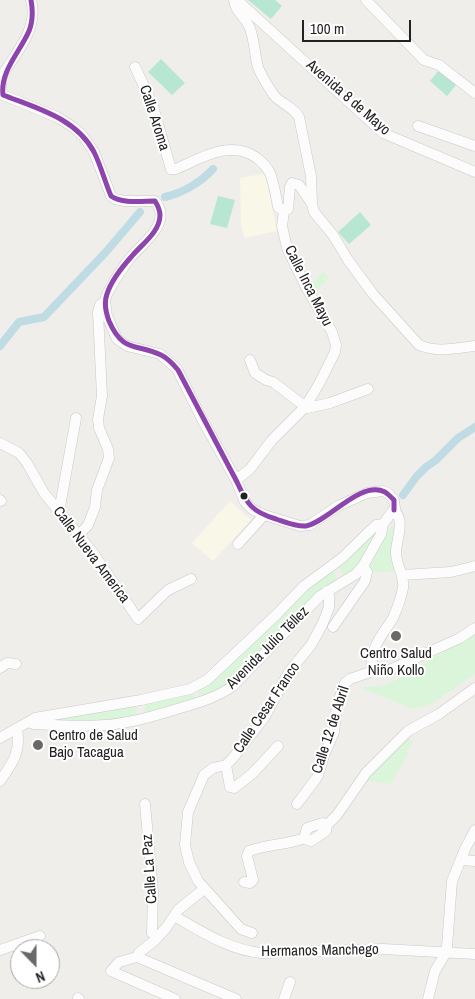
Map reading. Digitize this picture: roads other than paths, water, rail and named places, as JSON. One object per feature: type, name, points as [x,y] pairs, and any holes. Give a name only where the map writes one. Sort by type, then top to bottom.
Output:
[{"type":"street","points":[[31,0],[33,12],[25,40],[2,74],[0,86],[3,94],[57,118],[83,136],[94,152],[111,196],[115,199],[155,201],[160,211],[160,220],[154,233],[130,259],[112,284],[98,312],[102,396],[98,420],[99,428],[108,449],[109,458],[97,490],[92,516],[88,525],[78,536]]},
{"type":"street","points":[[235,0],[238,12],[248,23],[251,31],[258,68],[278,100],[294,110],[299,116],[311,176],[314,212],[333,234],[348,260],[373,294],[414,342],[428,349],[440,350],[475,346]]},
{"type":"street","name":"Avenida 8 de Mayo","points":[[235,0],[383,133],[475,172]]},
{"type":"street","points":[[366,0],[424,60],[439,65],[475,93]]},
{"type":"street","name":"Calle Aroma","points":[[135,67],[152,104],[171,169],[176,169],[216,152],[245,151],[266,167],[271,175],[278,207],[284,211]]},
{"type":"street","points":[[418,126],[475,146]]},
{"type":"street","name":"Calle Inca Mayu","points":[[305,407],[335,352],[336,340],[286,248],[282,226],[284,211],[288,209],[289,205],[290,187],[294,183],[299,186],[312,204]]},
{"type":"street","points":[[105,301],[107,316],[117,339],[127,346],[160,354],[177,369],[236,480],[245,502],[252,509],[264,515],[300,526],[310,525],[346,502],[374,491],[383,491],[392,497],[400,529],[396,554],[402,575],[403,587],[394,616],[372,655],[372,662],[376,670],[386,672],[460,638],[475,628]]},
{"type":"street","points":[[250,360],[255,373],[273,382],[305,407],[312,408],[330,403],[368,389]]},
{"type":"street","points":[[236,480],[250,469],[272,440],[305,407]]},
{"type":"street","points":[[59,512],[76,418]]},
{"type":"street","name":"Calle Nueva America","points":[[0,444],[19,453],[27,463],[44,493],[103,567],[138,619],[168,590],[192,579]]},
{"type":"street","name":"Avenida Julio Téllez","points":[[28,722],[54,725],[106,725],[142,719],[218,696],[233,686],[327,591],[356,574],[363,566],[381,534],[383,524],[394,510]]},
{"type":"street","points":[[238,544],[264,515]]},
{"type":"street","name":"Avenida Julio Téllez","points":[[0,738],[41,716],[141,700],[194,688],[208,680],[304,586],[351,550],[376,525],[383,524]]},
{"type":"street","points":[[334,564],[341,582]]},
{"type":"street","points":[[333,627],[366,581],[367,572],[363,566]]},
{"type":"street","points":[[402,575],[451,572],[475,566]]},
{"type":"street","name":"Calle Cesar Franco","points":[[252,933],[241,929],[204,890],[195,875],[185,845],[188,812],[204,775],[213,768],[226,765],[233,758],[264,718],[283,681],[311,645],[329,607],[327,591]]},
{"type":"street","points":[[0,668],[7,663],[16,664]]},
{"type":"street","name":"Calle 12 de Abril","points":[[297,804],[318,776],[324,755],[334,732],[337,705],[345,683],[350,679],[376,670]]},
{"type":"street","points":[[194,688],[199,703]]},
{"type":"street","points":[[244,882],[250,884],[253,880],[247,856],[249,851],[293,843],[305,838],[307,828],[323,823],[327,825],[337,815],[366,773],[408,731],[439,714],[475,688]]},
{"type":"street","points":[[141,700],[142,719]]},
{"type":"street","points":[[0,781],[17,754],[17,728]]},
{"type":"street","points":[[226,765],[230,787],[234,788],[252,774],[278,746]]},
{"type":"street","name":"Calle La Paz","points":[[146,804],[156,935]]},
{"type":"street","points":[[428,999],[435,971],[446,954],[452,881],[475,830]]},
{"type":"street","points":[[461,860],[475,861]]},
{"type":"street","points":[[137,957],[139,952],[178,910],[204,890]]},
{"type":"street","name":"Hermanos Manchego","points":[[174,916],[228,945],[251,952],[384,949],[446,954],[475,954]]},
{"type":"street","points":[[0,950],[40,936]]},
{"type":"street","points":[[176,999],[111,971],[119,962],[137,957],[236,999]]},
{"type":"street","points":[[284,999],[290,982]]},
{"type":"waterway","points":[[165,197],[191,186],[213,169]]},
{"type":"waterway","points":[[0,346],[19,322],[44,317],[105,253],[140,212]]},
{"type":"waterway","points":[[403,495],[426,467],[436,460],[458,438],[475,427]]},
{"type":"place","name":"Centro Salud Niño Kollo","points":[[396,636]]},
{"type":"place","name":"Centro de Salud Bajo Tacagua","points":[[38,745]]}]
